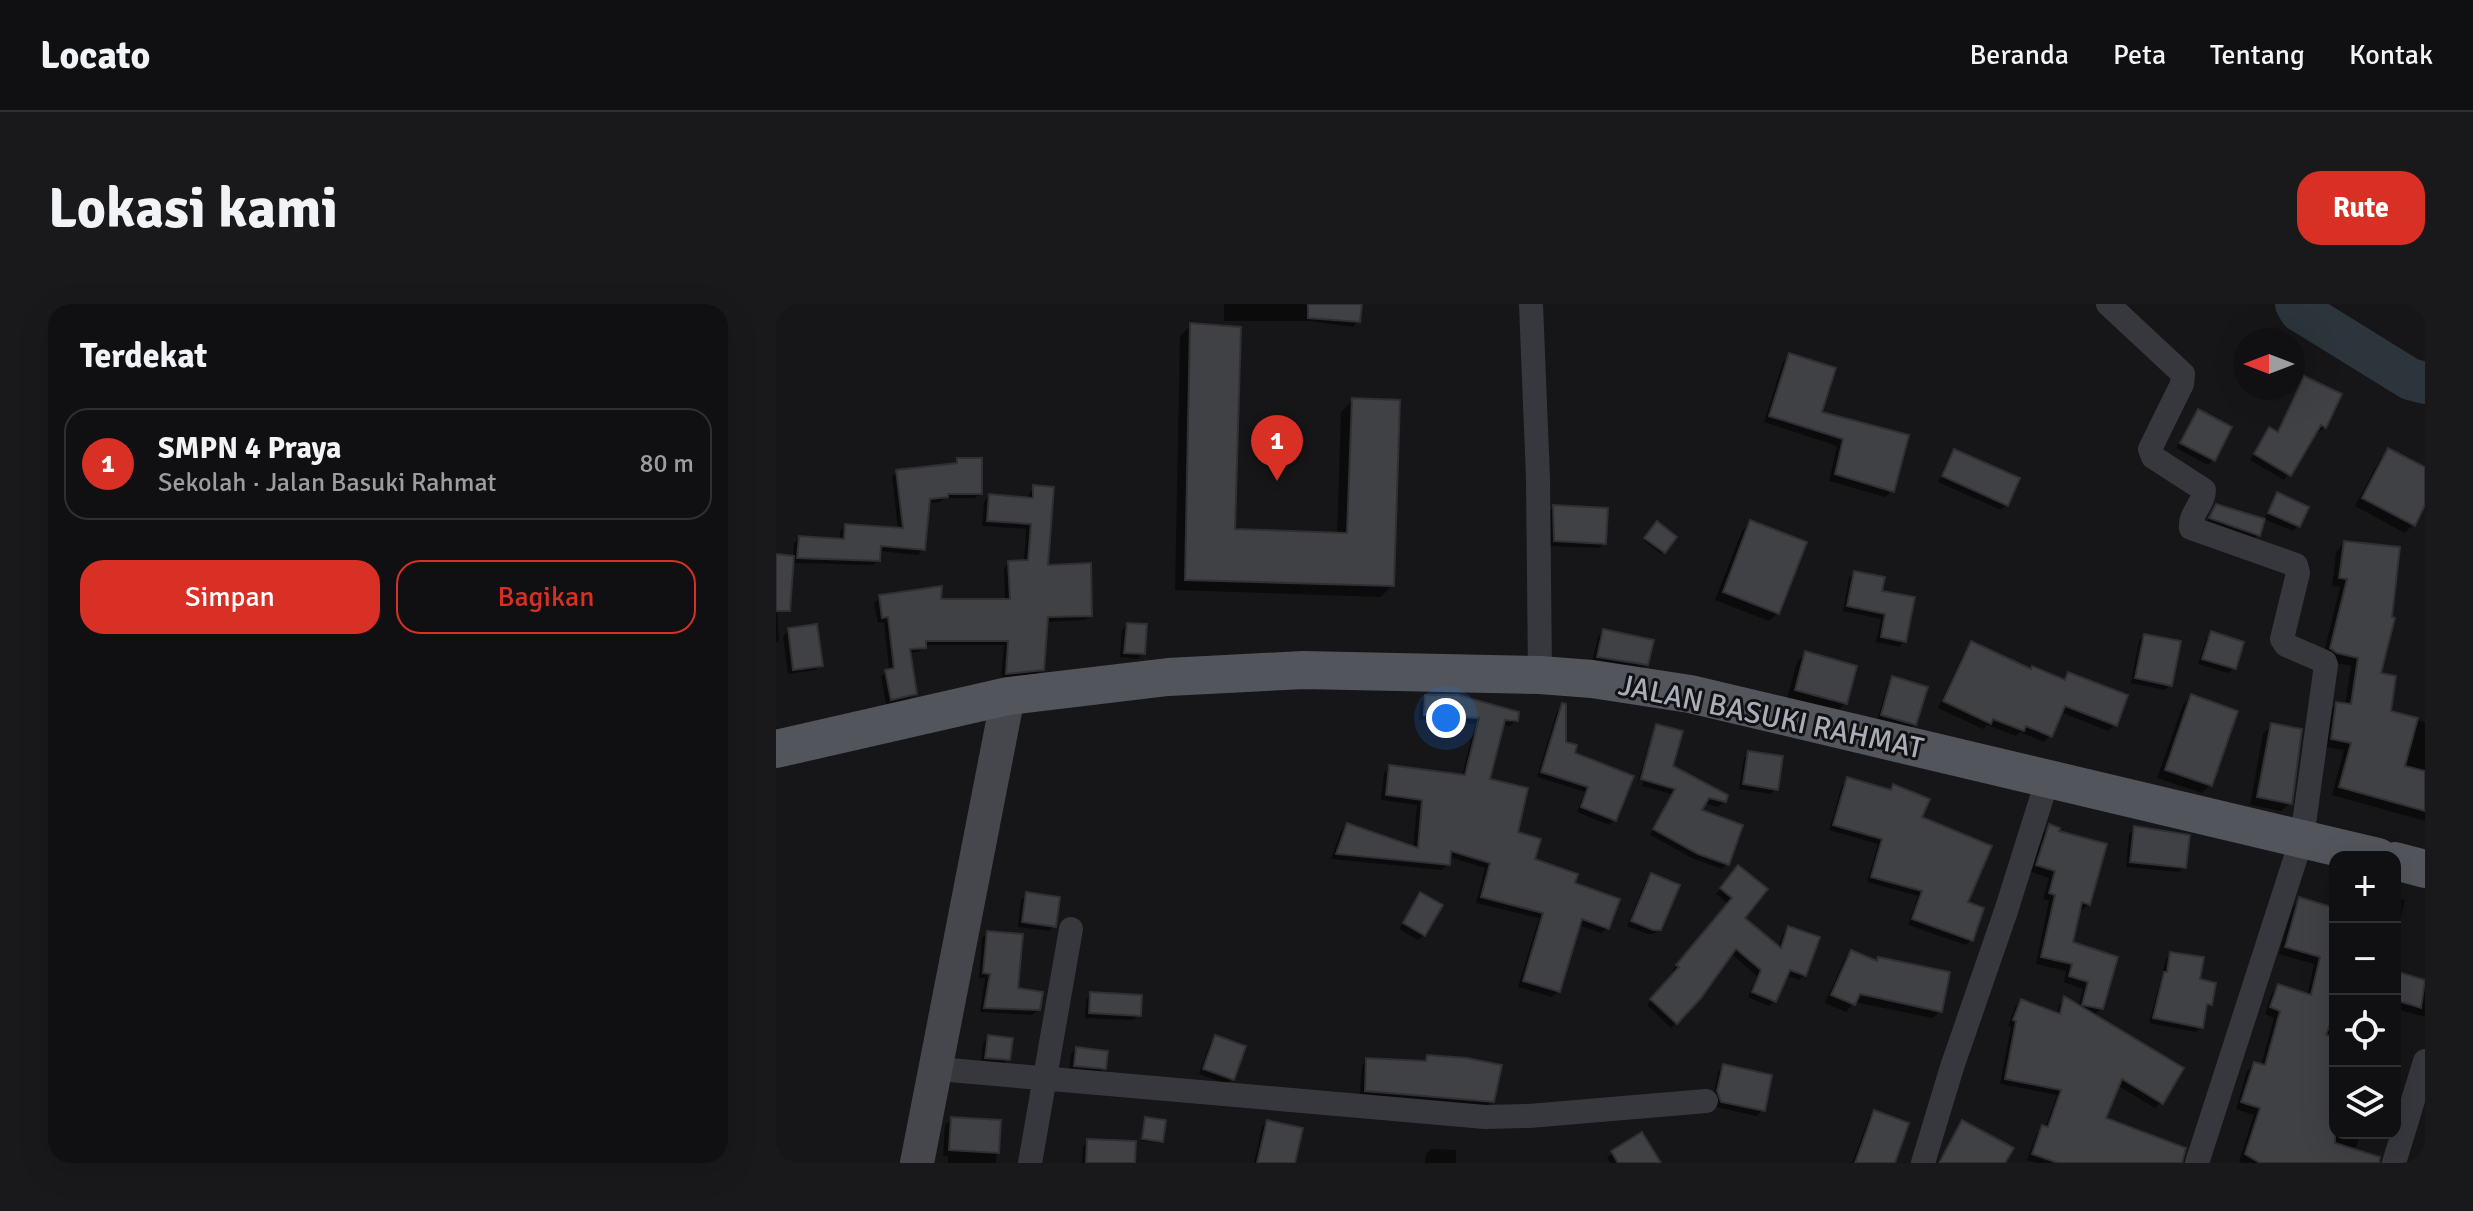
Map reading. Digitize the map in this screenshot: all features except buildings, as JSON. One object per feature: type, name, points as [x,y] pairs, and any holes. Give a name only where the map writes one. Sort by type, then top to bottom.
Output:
[{"type":"main road","name":"JALAN BASUKI RAHMAT","points":[[776,749],[1008,696],[1168,677],[1303,670],[1540,675],[1592,679],[1690,694],[2354,851]]},
{"type":"main road","points":[[917,1163],[938,1069],[1008,696]]},
{"type":"main road","points":[[2401,863],[2425,869]]},
{"type":"street","points":[[1531,304],[1538,478],[1540,675]]},
{"type":"street","points":[[2108,304],[2183,374],[2182,384],[2150,449],[2153,457],[2204,490],[2204,496],[2190,521],[2191,528],[2296,565],[2299,569],[2282,639],[2286,645],[2326,665],[2302,838],[2197,1163]]},
{"type":"street","points":[[1923,1163],[2048,778]]},
{"type":"street","points":[[1030,1163],[1071,929]]},
{"type":"street","points":[[2394,1163],[2425,1061]]},
{"type":"street","points":[[938,1069],[1485,1117],[1706,1101]]},
{"type":"waterway","points":[[2296,304],[2300,311],[2410,379],[2425,383]]},
{"type":"place","name":"SMPN 4 Praya","points":[[1277,481]]}]
